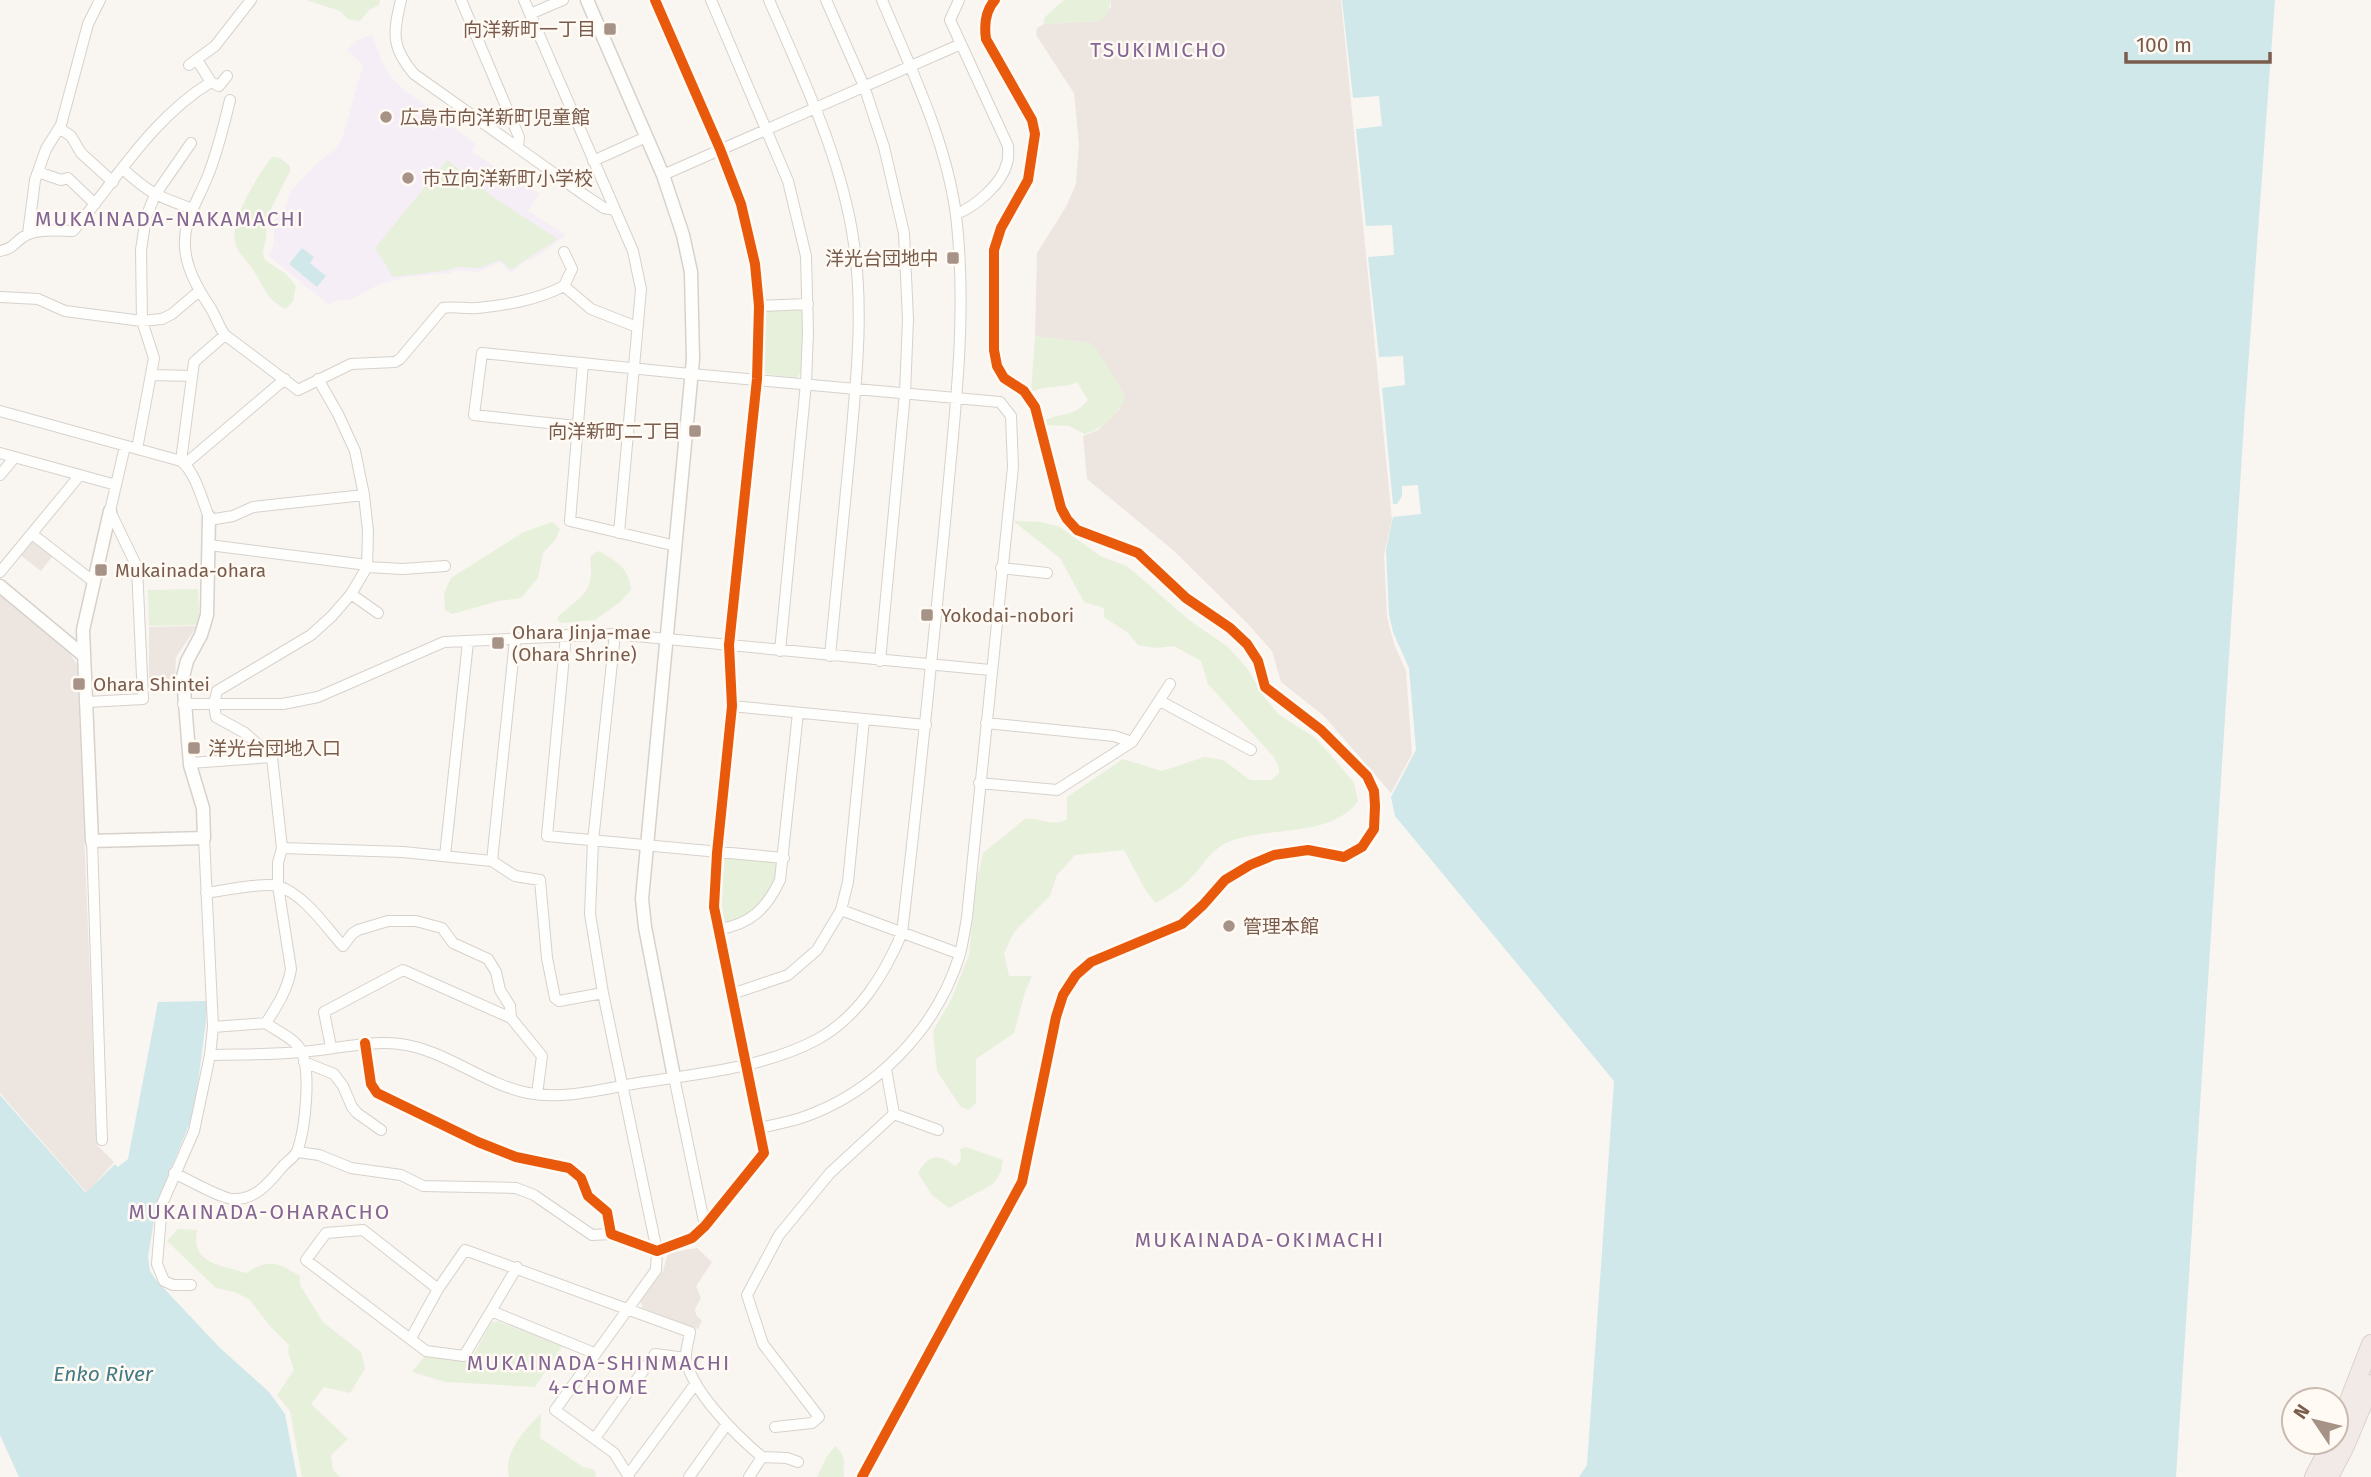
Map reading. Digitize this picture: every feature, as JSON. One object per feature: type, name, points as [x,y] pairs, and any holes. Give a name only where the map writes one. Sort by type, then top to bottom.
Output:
[{"type":"highway","points":[[2350,1398],[2371,1344]]},
{"type":"highway","points":[[2329,1477],[2371,1384]]},
{"type":"highway","points":[[2314,1477],[2325,1456]]},
{"type":"street","points":[[28,234],[35,180],[46,149],[59,128],[88,24],[100,0]]},
{"type":"street","points":[[227,76],[219,86],[211,82],[193,62],[221,41],[251,0]]},
{"type":"street","points":[[401,0],[395,25],[395,46],[414,74],[593,201],[604,208],[614,210]]},
{"type":"street","points":[[461,0],[519,137],[518,147]]},
{"type":"street","points":[[524,0],[633,251],[638,270],[641,289],[619,533]]},
{"type":"street","points":[[530,14],[563,0]]},
{"type":"street","points":[[587,0],[663,175],[683,235],[691,272],[694,326],[692,374],[642,899],[645,927],[705,1226]]},
{"type":"street","points":[[298,1152],[320,1155],[351,1168],[401,1175],[423,1186],[516,1188],[534,1195],[592,1235],[611,1234],[657,1251],[692,1238],[705,1226],[764,1153],[714,907],[732,706],[729,645],[757,379],[759,306],[755,264],[741,204],[655,0]]},
{"type":"street","points":[[712,0],[788,181],[806,256],[806,383],[780,650]]},
{"type":"street","points":[[769,0],[816,109],[839,174],[854,243],[859,315],[855,388],[830,656]]},
{"type":"street","points":[[826,0],[864,86],[884,147],[904,233],[908,319],[905,393],[880,661]]},
{"type":"street","points":[[210,1055],[303,1057],[331,1047],[365,1043],[400,1044],[424,1050],[500,1085],[537,1094],[575,1095],[746,1064],[783,1053],[818,1038],[847,1017],[873,989],[902,933],[926,725],[956,399],[961,313],[956,214],[933,126],[882,0]]},
{"type":"street","points":[[956,214],[967,210],[999,179],[1008,163],[1008,146],[950,20],[959,0]]},
{"type":"street","points":[[862,1477],[1022,1181],[1056,1017],[1063,995],[1076,975],[1091,961],[1105,954],[1182,924],[1225,880],[1250,864],[1274,855],[1308,850],[1344,857],[1362,847],[1374,829],[1374,792],[1367,776],[1321,730],[1265,687],[1258,661],[1247,644],[1230,628],[1186,598],[1138,553],[1077,530],[1061,508],[1035,407],[1024,391],[1004,378],[997,366],[994,350],[994,250],[1001,228],[1028,180],[1035,134],[1032,120],[986,39],[987,13],[995,0]]},
{"type":"street","points":[[663,175],[961,44]]},
{"type":"street","points":[[0,251],[12,248],[28,234],[56,230],[73,231],[164,118],[194,92],[211,82]]},
{"type":"street","points":[[230,100],[220,143],[185,232],[184,247],[198,292],[212,309],[216,324],[225,335],[298,390],[351,364],[395,362],[443,307],[475,308],[543,297],[564,286],[572,269],[564,252]]},
{"type":"street","points":[[59,128],[71,136],[81,153],[113,181]]},
{"type":"street","points":[[593,161],[646,137]]},
{"type":"street","points":[[136,449],[154,358],[142,321],[141,250],[146,217],[155,195],[191,143]]},
{"type":"street","points":[[123,169],[155,195],[193,209]]},
{"type":"street","points":[[38,172],[61,180],[68,178],[95,204]]},
{"type":"street","points":[[564,286],[591,309],[638,327]]},
{"type":"street","points":[[1,297],[38,299],[65,311],[142,321],[162,319],[172,314],[198,292]]},
{"type":"street","points":[[759,306],[808,304]]},
{"type":"street","points":[[191,1285],[173,1285],[164,1281],[157,1264],[162,1204],[194,1131],[210,1055],[212,1027],[203,808],[190,763],[183,704],[183,677],[187,661],[201,635],[207,615],[209,519],[183,462],[194,362],[225,335]]},
{"type":"street","points":[[576,426],[474,415],[482,353],[1000,402],[1011,416],[1013,467],[990,670],[967,917],[960,954],[944,994],[932,1013],[886,1069],[839,1101],[802,1118],[760,1128]]},
{"type":"street","points":[[583,363],[570,521],[676,546]]},
{"type":"street","points":[[152,374],[192,376]]},
{"type":"street","points":[[183,462],[285,379]]},
{"type":"street","points":[[266,1023],[290,981],[291,969],[278,886],[278,863],[282,848],[272,757],[245,733],[216,717],[214,704],[217,691],[247,676],[286,648],[311,635],[351,594],[367,566],[368,531],[355,451],[318,379]]},
{"type":"street","points":[[0,411],[183,462]]},
{"type":"street","points":[[102,1140],[83,630],[125,446]]},
{"type":"street","points":[[0,453],[116,485]]},
{"type":"street","points":[[0,475],[15,457]]},
{"type":"street","points":[[0,572],[80,475]]},
{"type":"street","points":[[209,519],[233,516],[253,507],[364,495]]},
{"type":"street","points":[[87,702],[143,699],[137,567],[110,511]]},
{"type":"street","points":[[32,534],[94,582]]},
{"type":"street","points":[[209,545],[367,566],[403,569],[445,566]]},
{"type":"street","points":[[1001,568],[1047,573]]},
{"type":"street","points":[[0,586],[83,655]]},
{"type":"street","points":[[351,594],[378,613]]},
{"type":"street","points":[[183,704],[283,704],[318,697],[444,642],[566,635],[615,634],[990,670]]},
{"type":"street","points":[[615,634],[593,841],[590,914],[603,993],[657,1251],[656,1270],[555,1410],[614,1453],[629,1476],[696,1383]]},
{"type":"street","points":[[566,635],[547,836],[783,858]]},
{"type":"street","points":[[492,861],[515,640]]},
{"type":"street","points":[[445,856],[468,642]]},
{"type":"street","points":[[979,783],[1057,790],[1132,742],[1170,684]]},
{"type":"street","points":[[1160,701],[1251,750]]},
{"type":"street","points":[[732,706],[926,725]]},
{"type":"street","points":[[719,929],[745,923],[763,909],[780,880],[798,713]]},
{"type":"street","points":[[732,994],[788,975],[817,950],[841,910],[848,882],[864,720]]},
{"type":"street","points":[[985,723],[1114,736],[1132,742]]},
{"type":"street","points":[[190,763],[272,757]]},
{"type":"street","points":[[92,841],[204,838]]},
{"type":"street","points":[[282,848],[492,861],[515,876],[540,880],[547,958],[555,998],[559,1001],[603,993]]},
{"type":"street","points":[[206,893],[278,886],[304,903],[343,946],[358,930],[388,921],[416,921],[442,928],[453,943],[488,959],[496,972],[500,990],[510,1006],[511,1018]]},
{"type":"street","points":[[841,910],[960,954]]},
{"type":"street","points":[[331,1047],[324,1012],[403,970],[511,1018],[542,1056],[537,1094]]},
{"type":"street","points":[[174,1173],[225,1198],[247,1197],[268,1185],[298,1152],[307,1077],[299,1046],[266,1023],[212,1027]]},
{"type":"street","points":[[365,1043],[371,1084],[377,1093],[504,1152],[569,1168],[581,1178],[588,1196],[607,1212],[611,1234]]},
{"type":"street","points":[[303,1057],[334,1074],[357,1114],[381,1130]]},
{"type":"street","points":[[886,1069],[894,1114]]},
{"type":"street","points":[[894,1114],[938,1130]]},
{"type":"street","points":[[775,1427],[812,1423],[819,1417],[763,1344],[747,1295],[779,1235],[830,1173],[894,1114]]},
{"type":"street","points":[[438,1289],[363,1230],[326,1233],[306,1260],[426,1351],[464,1356],[517,1267]]},
{"type":"street","points":[[411,1338],[438,1289],[465,1250],[691,1332],[686,1358],[696,1383],[726,1424],[762,1457],[787,1458],[798,1462]]},
{"type":"street","points":[[491,1311],[594,1353]]},
{"type":"street","points":[[594,1438],[655,1354],[686,1358]]},
{"type":"street","points":[[689,1477],[726,1424]]},
{"type":"street","points":[[749,1477],[762,1457]]},
{"type":"shaded area","points":[[1111,0],[1341,0],[1392,520],[1384,555],[1387,617],[1394,644],[1406,671],[1412,754],[1391,793],[1324,716],[1281,682],[1272,651],[1247,623],[1173,550],[1087,479],[1083,436],[1098,430],[1120,409],[1090,343],[1035,336],[1037,253],[1066,207],[1076,184],[1079,144],[1074,93],[1036,35],[1037,28],[1044,24],[1100,21],[1111,7]]},
{"type":"shaded area","name":"市立向洋新町小学校","points":[[372,34],[382,62],[392,78],[405,91],[446,118],[444,121],[476,144],[472,152],[539,194],[528,211],[566,235],[510,273],[500,262],[479,272],[457,270],[451,273],[407,277],[378,285],[350,300],[338,300],[329,305],[269,256],[274,243],[274,223],[277,215],[285,209],[290,192],[342,139],[363,65],[347,50],[356,41]]},
{"type":"shaded area","points":[[32,538],[54,554],[41,571],[19,554]]},
{"type":"shaded area","points":[[0,592],[66,647],[77,665],[97,1145],[114,1162],[87,1193],[0,1093]]},
{"type":"shaded area","points":[[197,626],[176,657],[175,679],[149,681],[149,627]]},
{"type":"shaded area","points":[[697,1248],[712,1262],[696,1286],[701,1298],[695,1309],[696,1315],[702,1321],[698,1329],[643,1308],[640,1301],[663,1271],[668,1253]]},
{"type":"green space","points":[[306,0],[380,0],[379,5],[369,10],[360,21],[348,19],[340,11]]},
{"type":"green space","points":[[1064,0],[1111,0],[1107,15],[1100,21],[1044,24],[1044,18]]},
{"type":"green space","points":[[272,157],[280,158],[290,166],[290,171],[267,217],[263,252],[265,260],[286,274],[296,286],[293,301],[286,309],[267,294],[238,250],[234,236],[245,200]]},
{"type":"green space","points":[[447,160],[493,197],[558,239],[511,270],[500,260],[480,268],[456,267],[393,277],[375,248]]},
{"type":"green space","points":[[799,307],[804,311],[801,373],[796,378],[766,374],[762,370],[765,313],[768,310]]},
{"type":"green space","points":[[1035,336],[1090,343],[1096,348],[1126,397],[1110,420],[1085,434],[1069,426],[1046,425],[1044,421],[1077,410],[1088,400],[1077,382],[1042,388],[1031,393]]},
{"type":"green space","points":[[1013,521],[1042,522],[1060,527],[1100,556],[1127,566],[1189,620],[1228,647],[1247,668],[1278,714],[1314,737],[1329,753],[1354,783],[1358,801],[1346,813],[1331,821],[1296,830],[1259,834],[1220,846],[1193,876],[1156,903],[1146,891],[1124,850],[1075,855],[1057,875],[1050,896],[1014,932],[1004,953],[1009,976],[1032,976],[1014,1033],[976,1059],[976,1103],[968,1110],[960,1106],[937,1071],[933,1031],[952,998],[969,955],[976,885],[983,853],[1025,819],[1057,823],[1067,819],[1067,797],[1123,759],[1162,771],[1204,757],[1223,760],[1250,780],[1272,780],[1279,773],[1273,756],[1208,684],[1201,661],[1174,646],[1156,648],[1138,645],[1128,633],[1104,617],[1104,608],[1084,602],[1060,558]]},
{"type":"green space","points":[[552,522],[560,529],[555,540],[543,553],[538,578],[521,598],[498,601],[452,614],[445,610],[444,593],[451,578],[524,532]]},
{"type":"green space","points":[[598,551],[621,566],[628,576],[631,590],[619,603],[595,620],[560,623],[557,618],[585,593],[590,579],[590,557]]},
{"type":"green space","points":[[198,589],[197,625],[149,626],[148,590]]},
{"type":"green space","points":[[723,857],[773,862],[778,867],[772,889],[764,902],[751,914],[736,921],[721,920],[717,900],[720,860]]},
{"type":"green space","points":[[966,1147],[1003,1160],[1001,1172],[993,1184],[949,1208],[932,1195],[918,1173],[926,1162],[939,1157],[955,1166],[961,1160],[960,1149]]},
{"type":"green space","points":[[178,1229],[197,1230],[198,1250],[218,1265],[246,1273],[261,1265],[274,1264],[300,1276],[300,1285],[323,1322],[361,1352],[365,1369],[350,1393],[324,1387],[311,1404],[348,1439],[331,1455],[333,1470],[340,1477],[302,1477],[290,1411],[277,1395],[294,1370],[288,1352],[289,1345],[250,1300],[235,1292],[216,1288],[167,1241]]},
{"type":"green space","points":[[497,1321],[562,1346],[535,1387],[445,1382],[412,1372],[424,1357],[470,1361],[491,1323]]},
{"type":"green space","points":[[541,1413],[540,1438],[583,1467],[595,1470],[596,1477],[509,1477],[512,1450]]},
{"type":"green space","points":[[835,1446],[843,1458],[844,1477],[817,1477],[826,1458]]},
{"type":"water","points":[[1342,0],[2275,0],[2245,408],[2176,1477],[1579,1477],[1587,1465],[1614,1081],[1395,816],[1391,797],[1416,750],[1409,668],[1393,632],[1389,614],[1386,550],[1393,517],[1421,514],[1418,485],[1402,486],[1402,496],[1397,504],[1393,504],[1382,388],[1405,385],[1403,356],[1379,357],[1368,257],[1394,255],[1392,225],[1366,226],[1356,129],[1382,126],[1379,96],[1353,98]]},
{"type":"water","points":[[302,248],[314,257],[310,263],[326,276],[317,287],[289,264]]},
{"type":"water","name":"Enko River","points":[[206,1001],[206,1021],[194,1113],[157,1202],[148,1257],[150,1271],[220,1348],[269,1392],[285,1414],[297,1477],[19,1477],[0,1435],[0,1095],[86,1193],[115,1164],[118,1167],[128,1159],[158,1002]]},
{"type":"cycle path","points":[[365,1043],[371,1084],[377,1093],[478,1142],[516,1157],[569,1168],[581,1178],[588,1196],[607,1212],[611,1234],[657,1251],[692,1238],[705,1226],[764,1153],[714,907],[732,706],[729,645],[757,379],[759,306],[755,264],[741,204],[655,0]]},
{"type":"cycle path","points":[[862,1477],[1022,1182],[1056,1017],[1063,995],[1076,975],[1091,962],[1182,924],[1225,880],[1250,865],[1274,855],[1308,850],[1344,857],[1362,847],[1374,829],[1374,791],[1367,776],[1321,730],[1265,687],[1258,661],[1247,644],[1230,628],[1186,598],[1138,553],[1077,530],[1061,508],[1035,407],[1024,391],[1004,378],[997,366],[994,350],[994,250],[1001,228],[1028,180],[1035,134],[1032,120],[986,39],[986,18],[995,0]]},
{"type":"place","name":"向洋新町一丁目","points":[[610,29]]},
{"type":"place","name":"広島市向洋新町児童館","points":[[386,117]]},
{"type":"place","name":"市立向洋新町小学校","points":[[408,178]]},
{"type":"place","name":"洋光台団地中","points":[[953,258]]},
{"type":"place","name":"向洋新町二丁目","points":[[695,431]]},
{"type":"place","name":"Mukainada-ohara","points":[[101,570]]},
{"type":"place","name":"Yokodai-nobori","points":[[927,615]]},
{"type":"place","name":"Ohara Jinja-mae (Ohara Shrine)","points":[[498,643]]},
{"type":"place","name":"Ohara Shintei","points":[[79,684]]},
{"type":"place","name":"洋光台団地入口","points":[[194,748]]},
{"type":"place","name":"管理本館","points":[[1229,926]]},
{"type":"district","name":"TSUKIMICHO","points":[[1159,50]]},
{"type":"district","name":"MUKAINADA-NAKAMACHI","points":[[170,219]]},
{"type":"district","name":"MUKAINADA-OHARACHO","points":[[260,1212]]},
{"type":"district","name":"MUKAINADA-OKIMACHI","points":[[1260,1240]]},
{"type":"district","name":"MUKAINADA-SHINMACHI 4-CHOME","points":[[599,1375]]}]
